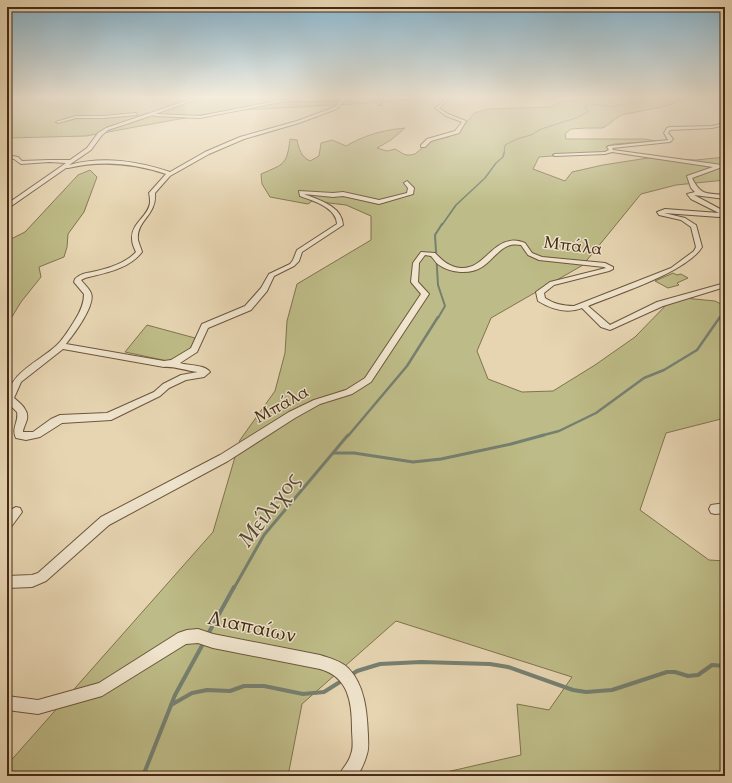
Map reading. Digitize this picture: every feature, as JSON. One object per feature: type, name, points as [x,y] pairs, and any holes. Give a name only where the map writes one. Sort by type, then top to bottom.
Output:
[{"type":"street","points":[[7,208],[59,169],[71,162],[91,146],[101,134]]},
{"type":"street","points":[[174,363],[186,368],[203,370],[206,372],[201,375],[184,376],[166,386],[157,394],[108,417],[60,419],[54,421],[43,431],[27,437],[19,435],[18,430],[24,419],[23,414],[7,398],[18,380],[61,346],[80,317],[88,299],[86,290],[77,280],[81,277],[102,272],[119,265],[137,255],[139,252],[135,240],[137,228],[151,208],[153,202],[152,193],[165,178],[205,154],[242,138],[258,134]]},
{"type":"street","points":[[423,146],[429,140],[452,134]]},
{"type":"street","points":[[612,151],[609,148],[610,146],[670,141],[671,139],[666,134]]},
{"type":"street","points":[[555,155],[605,153],[612,151],[720,166],[689,177],[694,188],[700,194],[725,198]]},
{"type":"street","points":[[7,156],[16,158],[22,163],[49,161],[71,162]]},
{"type":"street","points":[[59,169],[86,162],[119,162],[143,164],[171,174]]},
{"type":"street","points":[[61,346],[164,364],[174,363],[194,350],[198,343],[201,331],[205,326],[248,308],[264,289],[271,275],[292,264],[296,261],[299,251],[340,225],[340,217],[334,210],[302,195],[301,192],[304,191],[333,195],[343,194],[373,201],[384,201],[410,194],[411,188],[407,183]]},
{"type":"street","name":"Μπάλα","points":[[7,582],[32,581],[42,577],[105,521],[224,458],[292,415],[317,402],[349,392],[368,380],[414,314],[424,294],[414,282],[416,263],[423,254],[436,258],[444,266],[459,270],[476,268],[482,265],[507,243],[512,242],[523,244],[530,254],[541,260],[609,266],[610,269],[607,270],[552,283],[540,292],[541,299],[552,306],[568,309],[584,306],[673,269],[696,252],[699,247],[694,226],[683,220],[659,213],[666,211],[722,214],[720,211],[690,195],[692,193],[700,194]]},
{"type":"street","points":[[584,306],[604,325],[610,328],[660,304],[725,285]]},
{"type":"street","points":[[7,523],[16,512]]},
{"type":"street","name":"Λιαπαίων","points":[[7,703],[38,707],[102,688],[183,638],[193,635],[320,662],[334,666],[347,679],[358,702],[360,720],[360,754],[353,769],[347,776]]},
{"type":"shaded area","points":[[7,134],[99,134],[86,136],[7,138]]},
{"type":"shaded area","points":[[376,134],[399,134],[377,148],[387,151],[395,149],[404,154],[411,155],[415,154],[432,140],[448,137],[455,134],[566,134],[566,139],[644,139],[656,141],[615,144],[607,146],[609,150],[606,152],[539,157],[533,169],[565,181],[572,172],[603,165],[648,158],[696,160],[725,157],[725,180],[676,185],[641,194],[583,265],[491,318],[477,351],[488,379],[522,392],[553,391],[595,365],[635,337],[674,297],[715,301],[725,306],[725,418],[666,433],[640,510],[709,560],[725,561],[725,775],[429,776],[521,755],[517,704],[549,710],[572,677],[396,621],[302,704],[288,776],[7,776],[7,765],[213,532],[240,440],[275,391],[285,353],[287,321],[297,284],[371,240],[371,216],[346,205],[312,201],[308,204],[270,197],[262,184],[261,174],[275,168],[286,159],[290,139],[297,140],[302,155],[310,161],[319,156],[321,143],[332,140],[346,146]]},
{"type":"shaded area","points":[[90,170],[97,177],[84,212],[68,234],[67,247],[64,257],[39,267],[41,277],[21,302],[7,325],[7,241],[25,232],[78,175]]},
{"type":"shaded area","points":[[673,273],[677,275],[681,274],[688,278],[677,283],[679,285],[668,288],[655,281]]},
{"type":"shaded area","points":[[147,325],[195,338],[193,348],[172,362],[125,352]]},
{"type":"waterway","points":[[504,154],[505,145],[533,134]]},
{"type":"waterway","points":[[442,225],[456,205],[485,178],[496,163],[503,157],[504,153]]},
{"type":"waterway","points":[[438,318],[445,306],[438,285],[435,235],[442,224]]},
{"type":"waterway","points":[[720,318],[725,314]]},
{"type":"waterway","name":"Μείλιχος","points":[[348,436],[407,366],[438,317]]},
{"type":"waterway","points":[[540,436],[559,431],[596,413],[644,378],[664,370],[697,350],[720,317]]},
{"type":"waterway","name":"Μείλιχος","points":[[234,588],[264,535],[348,435]]},
{"type":"waterway","points":[[333,453],[354,453],[413,462],[441,459],[511,444],[544,435]]},
{"type":"waterway","name":"Μείλιχος","points":[[208,634],[234,587]]},
{"type":"waterway","name":"Μείλιχος","points":[[171,705],[204,642]]},
{"type":"waterway","points":[[351,675],[357,671],[380,664],[421,662],[490,664],[508,667],[573,690],[586,692],[612,690],[667,672],[675,672],[688,676],[698,675],[712,665],[725,666]]},
{"type":"waterway","points":[[171,705],[192,693],[207,690],[230,691],[244,686],[264,686],[303,694],[324,692],[343,680]]},
{"type":"waterway","name":"Μείλιχος","points":[[143,776],[171,705]]}]
